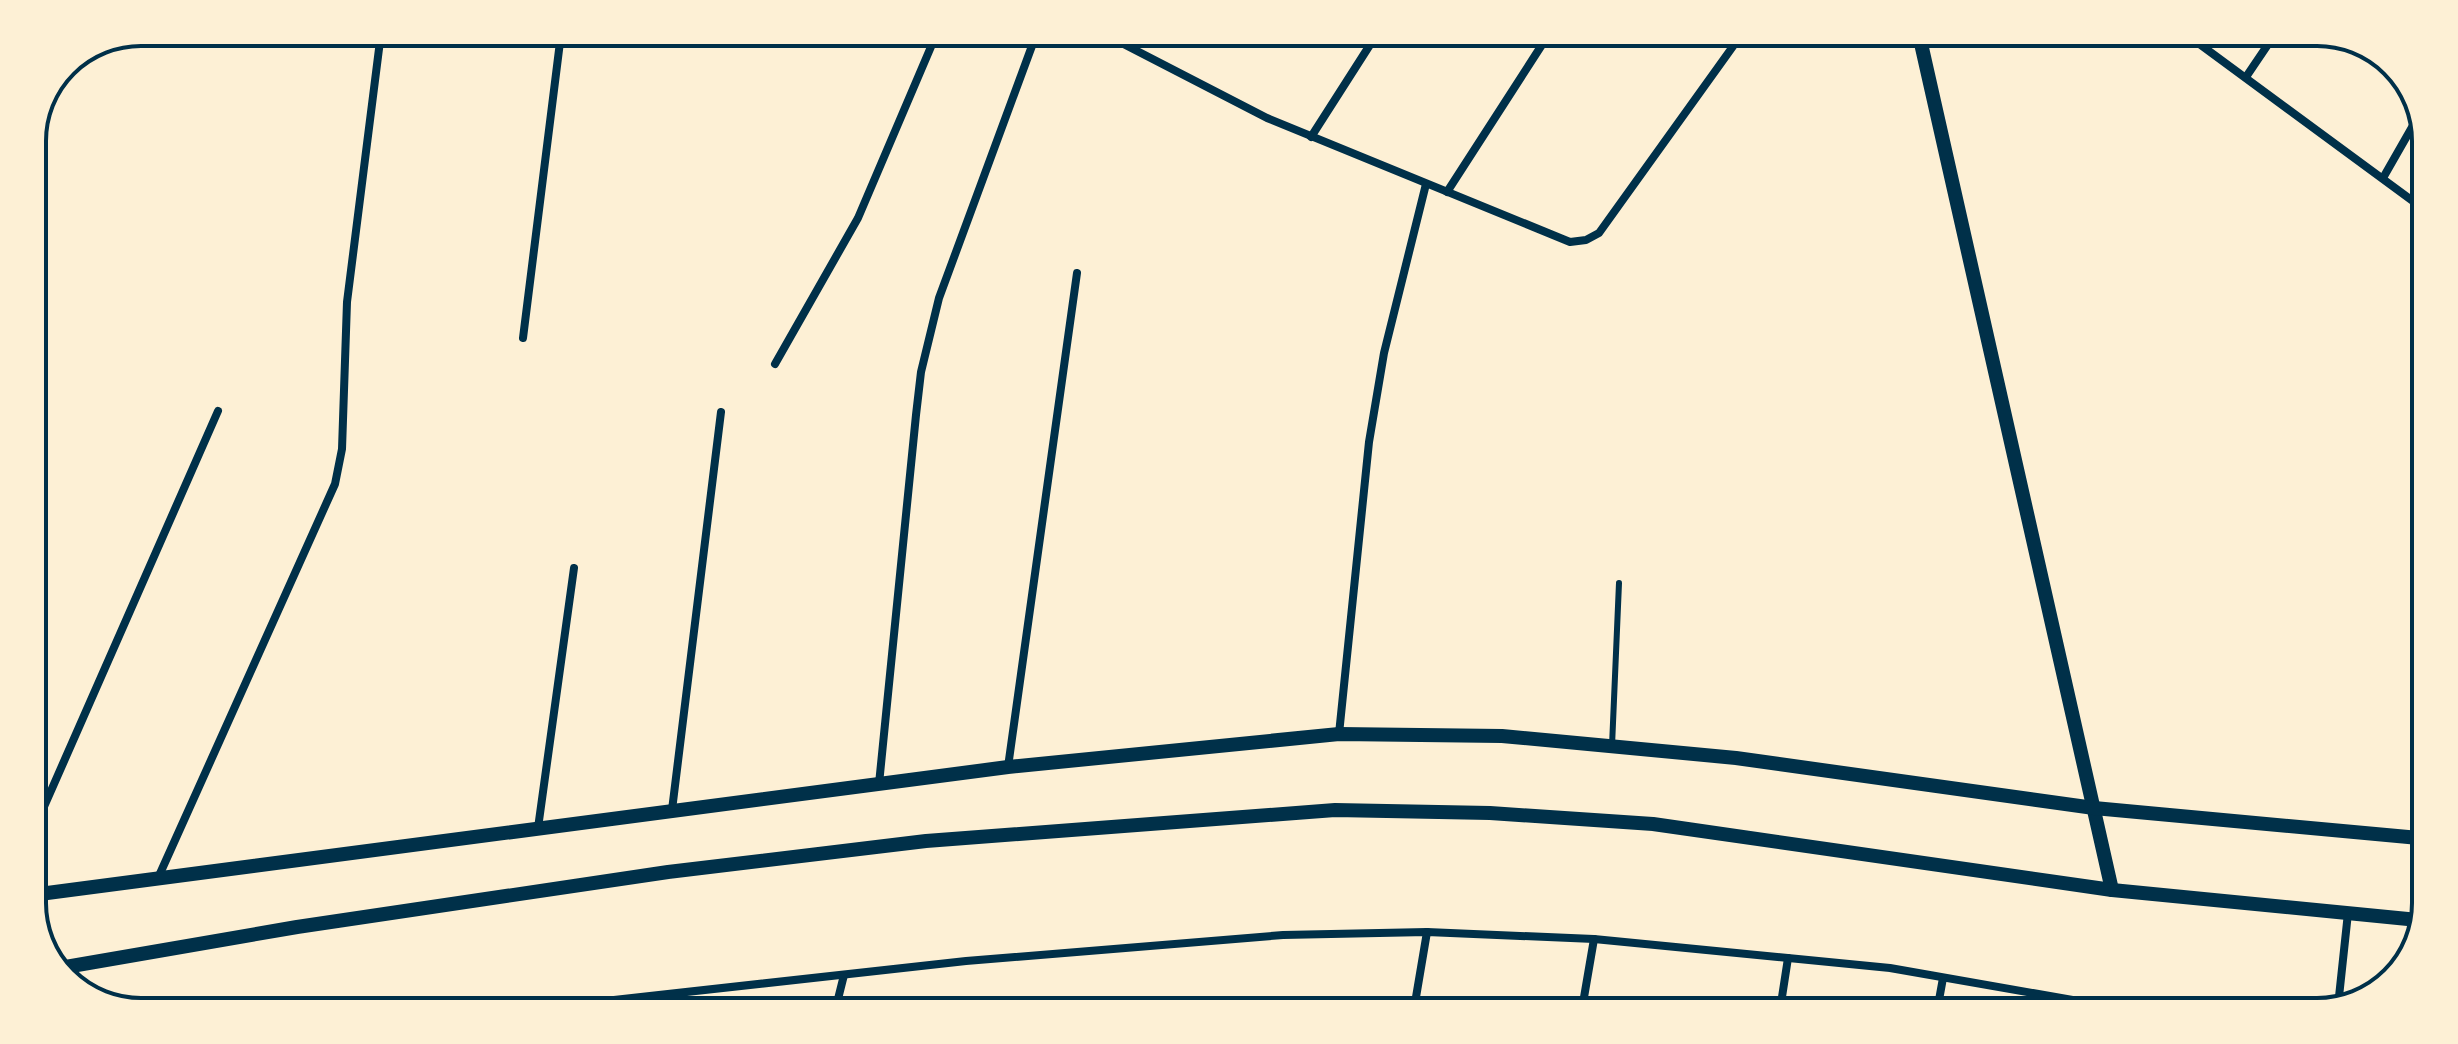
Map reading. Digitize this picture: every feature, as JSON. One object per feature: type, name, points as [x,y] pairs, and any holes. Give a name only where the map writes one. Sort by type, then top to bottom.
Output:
[{"type":"street","points":[[157,878],[335,484],[342,449],[347,302],[379,46]]},
{"type":"street","points":[[523,338],[560,46]]},
{"type":"street","points":[[775,364],[858,218],[931,46]]},
{"type":"street","points":[[879,784],[916,415],[929,334],[939,298],[1032,46]]},
{"type":"street","points":[[1127,46],[1311,137],[1570,242],[1586,240],[1599,233],[1733,46]]},
{"type":"street","points":[[1311,137],[1369,46]]},
{"type":"street","points":[[1447,192],[1541,46]]},
{"type":"street","points":[[1922,46],[2112,890]]},
{"type":"street","points":[[2202,46],[2412,200]]},
{"type":"street","points":[[2246,77],[2267,46]]},
{"type":"street","points":[[2383,178],[2411,129]]},
{"type":"street","points":[[1339,734],[1369,442],[1384,353],[1426,184]]},
{"type":"street","points":[[1008,767],[1077,273]]},
{"type":"street","points":[[46,802],[218,411]]},
{"type":"street","points":[[672,810],[721,412]]},
{"type":"street","points":[[538,828],[574,568]]},
{"type":"street","points":[[46,893],[1008,767],[1339,734],[1502,736],[1612,746],[1736,758],[2094,808],[2412,837]]},
{"type":"street","points":[[70,966],[297,927],[668,872],[926,841],[1335,810],[1490,813],[1653,824],[2112,890],[2410,919]]},
{"type":"street","points":[[2339,995],[2348,913]]},
{"type":"street","points":[[1416,998],[1427,932]]},
{"type":"street","points":[[633,998],[966,961],[1283,935],[1427,932],[1594,939],[1890,968],[2059,998]]},
{"type":"street","points":[[1584,998],[1594,939]]},
{"type":"street","points":[[1782,998],[1788,958]]},
{"type":"street","points":[[838,998],[844,975]]},
{"type":"street","points":[[1939,998],[1943,978]]},
{"type":"lane","points":[[1612,746],[1619,583]]}]
